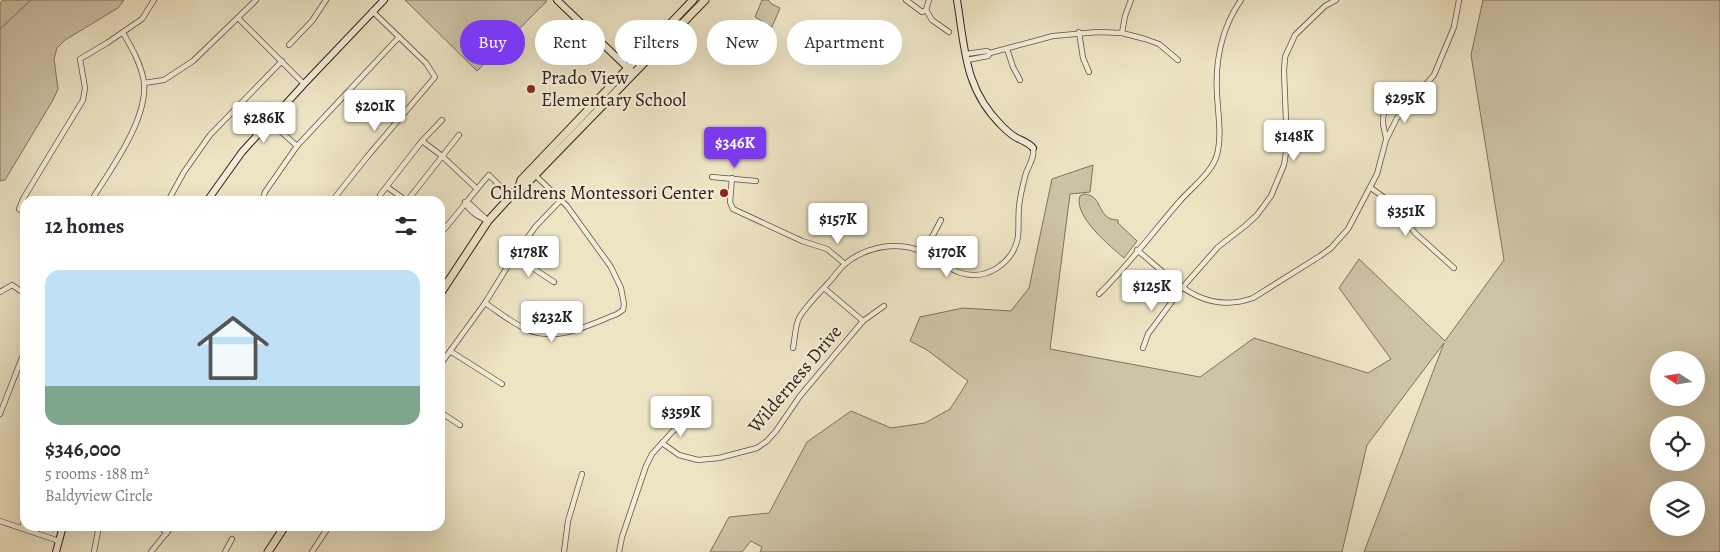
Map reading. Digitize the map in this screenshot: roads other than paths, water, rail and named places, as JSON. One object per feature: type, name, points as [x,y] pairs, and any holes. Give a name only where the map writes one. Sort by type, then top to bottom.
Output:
[{"type":"main road","points":[[445,286],[488,221],[510,196],[519,187],[525,185],[582,126],[693,0]]},
{"type":"main road","points":[[519,187],[520,180],[537,162],[705,0]]},
{"type":"main road","points":[[581,118],[582,126]]},
{"type":"main road","points":[[535,175],[537,162]]},
{"type":"main road","points":[[268,552],[282,531]]},
{"type":"street","points":[[25,196],[83,100],[85,88],[80,59],[142,19],[154,0]]},
{"type":"street","points":[[144,83],[164,80],[193,61],[256,0]]},
{"type":"street","points":[[289,44],[312,21],[326,0]]},
{"type":"street","points":[[210,196],[242,152],[384,0]]},
{"type":"street","points":[[557,0],[631,71]]},
{"type":"street","points":[[906,0],[922,12],[926,10]]},
{"type":"street","points":[[926,10],[930,0]]},
{"type":"street","points":[[793,348],[799,318],[845,264],[871,250],[888,246],[903,246],[924,252],[952,270],[962,274],[973,275],[984,274],[1003,264],[1010,257],[1015,247],[1018,236],[1020,199],[1034,152],[1033,148],[1015,137],[988,110],[976,91],[966,57],[956,0]]},
{"type":"street","points":[[1122,34],[1125,16],[1131,0]]},
{"type":"street","points":[[1099,294],[1210,169],[1216,157],[1219,144],[1217,91],[1219,54],[1229,21],[1241,0]]},
{"type":"street","points":[[1143,348],[1148,334],[1182,288],[1218,247],[1257,216],[1271,196],[1284,165],[1287,146],[1285,57],[1295,35],[1325,6],[1336,0]]},
{"type":"street","points":[[1137,250],[1182,288],[1202,300],[1235,303],[1253,298],[1331,248],[1348,229],[1371,188],[1377,174],[1386,140],[1397,118],[1434,74],[1454,27],[1459,0]]},
{"type":"street","points":[[926,10],[932,20],[949,32]]},
{"type":"street","points":[[336,196],[435,77],[426,63],[372,11]]},
{"type":"street","points":[[238,18],[304,84]]},
{"type":"street","points":[[966,57],[988,56],[990,53],[1053,36],[1079,32],[1122,34],[1159,44],[1178,60]]},
{"type":"street","points":[[1079,32],[1080,48],[1089,72]]},
{"type":"street","points":[[94,196],[132,133],[143,106],[144,83],[136,56],[123,33]]},
{"type":"street","points":[[264,196],[265,192],[297,146],[399,37]]},
{"type":"street","points":[[1007,49],[1020,80]]},
{"type":"street","points":[[171,196],[184,172],[210,135],[282,61]]},
{"type":"street","points":[[1386,140],[1382,119],[1384,112],[1411,100]]},
{"type":"street","points":[[380,195],[422,141],[442,120]]},
{"type":"street","points":[[270,121],[297,146]]},
{"type":"street","points":[[411,196],[459,135]]},
{"type":"street","points":[[422,141],[442,156],[477,189]]},
{"type":"street","points":[[446,227],[465,202],[490,175],[510,196]]},
{"type":"street","points":[[485,303],[522,327],[541,334],[568,332],[623,310],[624,304],[621,288],[616,276],[572,213],[535,175]]},
{"type":"street","points":[[712,177],[756,181]]},
{"type":"street","points":[[732,178],[730,202],[733,209],[802,241],[818,245],[836,255],[845,264]]},
{"type":"street","points":[[386,187],[400,196]]},
{"type":"street","points":[[1371,188],[1393,204],[1415,233],[1454,268]]},
{"type":"street","points":[[445,358],[485,303],[514,256],[536,226],[561,200]]},
{"type":"street","points":[[465,202],[470,204],[488,221]]},
{"type":"street","points":[[924,252],[941,220]]},
{"type":"street","points":[[514,256],[554,282]]},
{"type":"street","points":[[0,292],[12,285],[20,291]]},
{"type":"street","points":[[824,288],[863,321]]},
{"type":"street","name":"Wilderness Drive","points":[[662,443],[679,455],[698,460],[709,460],[746,452],[762,445],[776,431],[797,400],[863,321],[884,306]]},
{"type":"street","points":[[450,351],[502,384]]},
{"type":"street","points":[[0,414],[20,363]]},
{"type":"street","points":[[445,415],[460,425]]},
{"type":"street","points":[[620,552],[622,537],[646,466],[652,454],[673,431],[688,420]]},
{"type":"street","points":[[564,552],[568,521],[582,474]]},
{"type":"street","points":[[0,521],[20,527]]},
{"type":"street","points":[[31,531],[59,541]]},
{"type":"street","points":[[56,552],[62,531]]},
{"type":"street","points":[[94,552],[98,531]]},
{"type":"street","points":[[151,552],[167,533],[165,531]]},
{"type":"street","points":[[312,552],[326,531]]},
{"type":"street","points":[[225,552],[232,538]]},
{"type":"waterway","points":[[0,29],[31,0]]},
{"type":"place","name":"Prado View Elementary School","points":[[531,89]]},
{"type":"place","name":"Childrens Montessori Center","points":[[724,193]]}]
